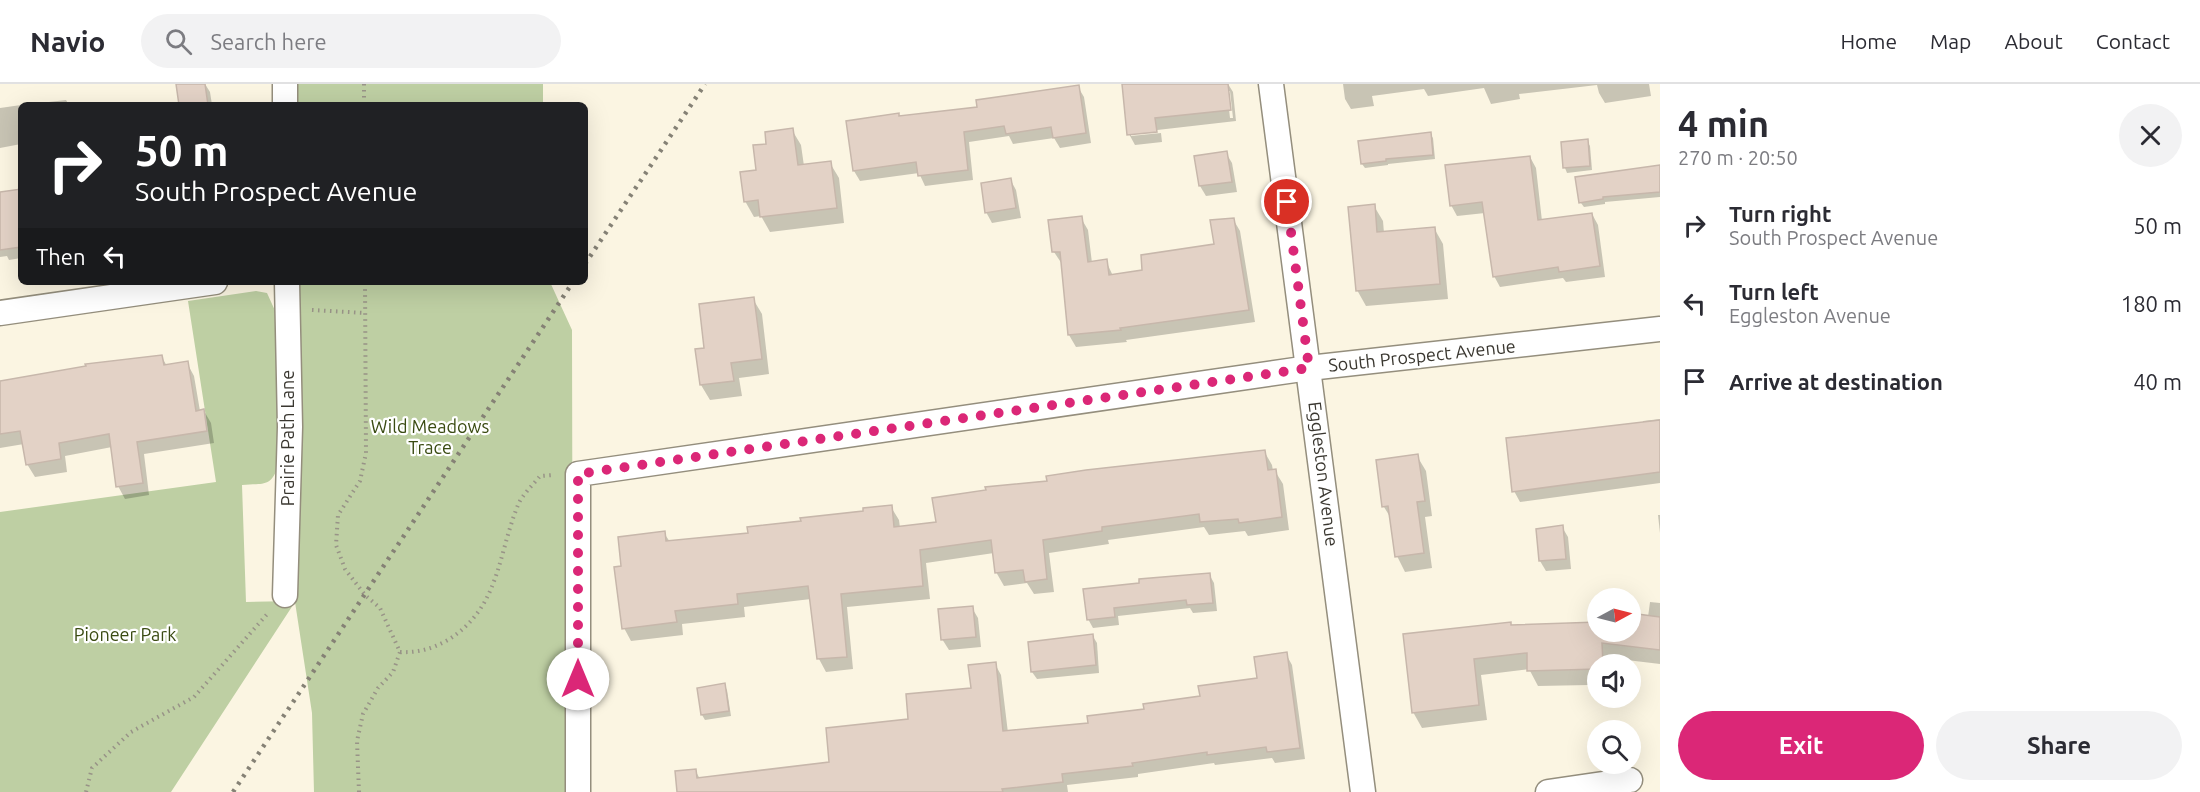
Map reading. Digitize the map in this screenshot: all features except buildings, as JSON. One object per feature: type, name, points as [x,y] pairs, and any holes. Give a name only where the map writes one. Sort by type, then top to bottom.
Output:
[{"type":"street","points":[[285,84],[285,102]]},
{"type":"street","name":"Eggleston Avenue","points":[[1271,84],[1364,792]]},
{"type":"street","points":[[0,313],[194,285]]},
{"type":"street","name":"Prairie Path Lane","points":[[285,595],[290,427],[287,285]]},
{"type":"street","name":"South Prospect Avenue","points":[[578,474],[1309,368],[1660,329]]},
{"type":"street","points":[[578,474],[578,792]]},
{"type":"street","points":[[1548,792],[1630,780]]},
{"type":"path","points":[[364,84],[364,102]]},
{"type":"path","points":[[359,792],[357,741],[363,714],[378,688],[393,672],[400,652],[380,608],[365,595],[345,569],[336,545],[338,515],[360,481],[366,453],[365,285]]},
{"type":"path","points":[[287,308],[365,313]]},
{"type":"path","points":[[400,652],[416,653],[439,645],[462,631],[483,608],[496,578],[504,545],[519,502],[540,476],[578,474]]},
{"type":"path","points":[[86,792],[92,768],[131,732],[194,697],[285,595]]},
{"type":"green space","points":[[276,84],[543,84],[543,102],[276,102]]},
{"type":"green space","name":"Wild Meadows Trace","points":[[279,285],[551,285],[572,330],[573,792],[314,792],[312,713],[295,602],[171,792],[0,792],[0,512],[216,482],[188,301],[256,291],[267,293],[277,315],[278,466],[269,481],[242,485],[246,602],[295,601]]},
{"type":"railway","points":[[588,260],[705,84]]},
{"type":"railway","points":[[233,792],[571,285]]},
{"type":"route","points":[[578,679],[578,474],[1309,368],[1287,202]]},
{"type":"park label","name":"Pioneer Park","points":[[125,635]]}]
